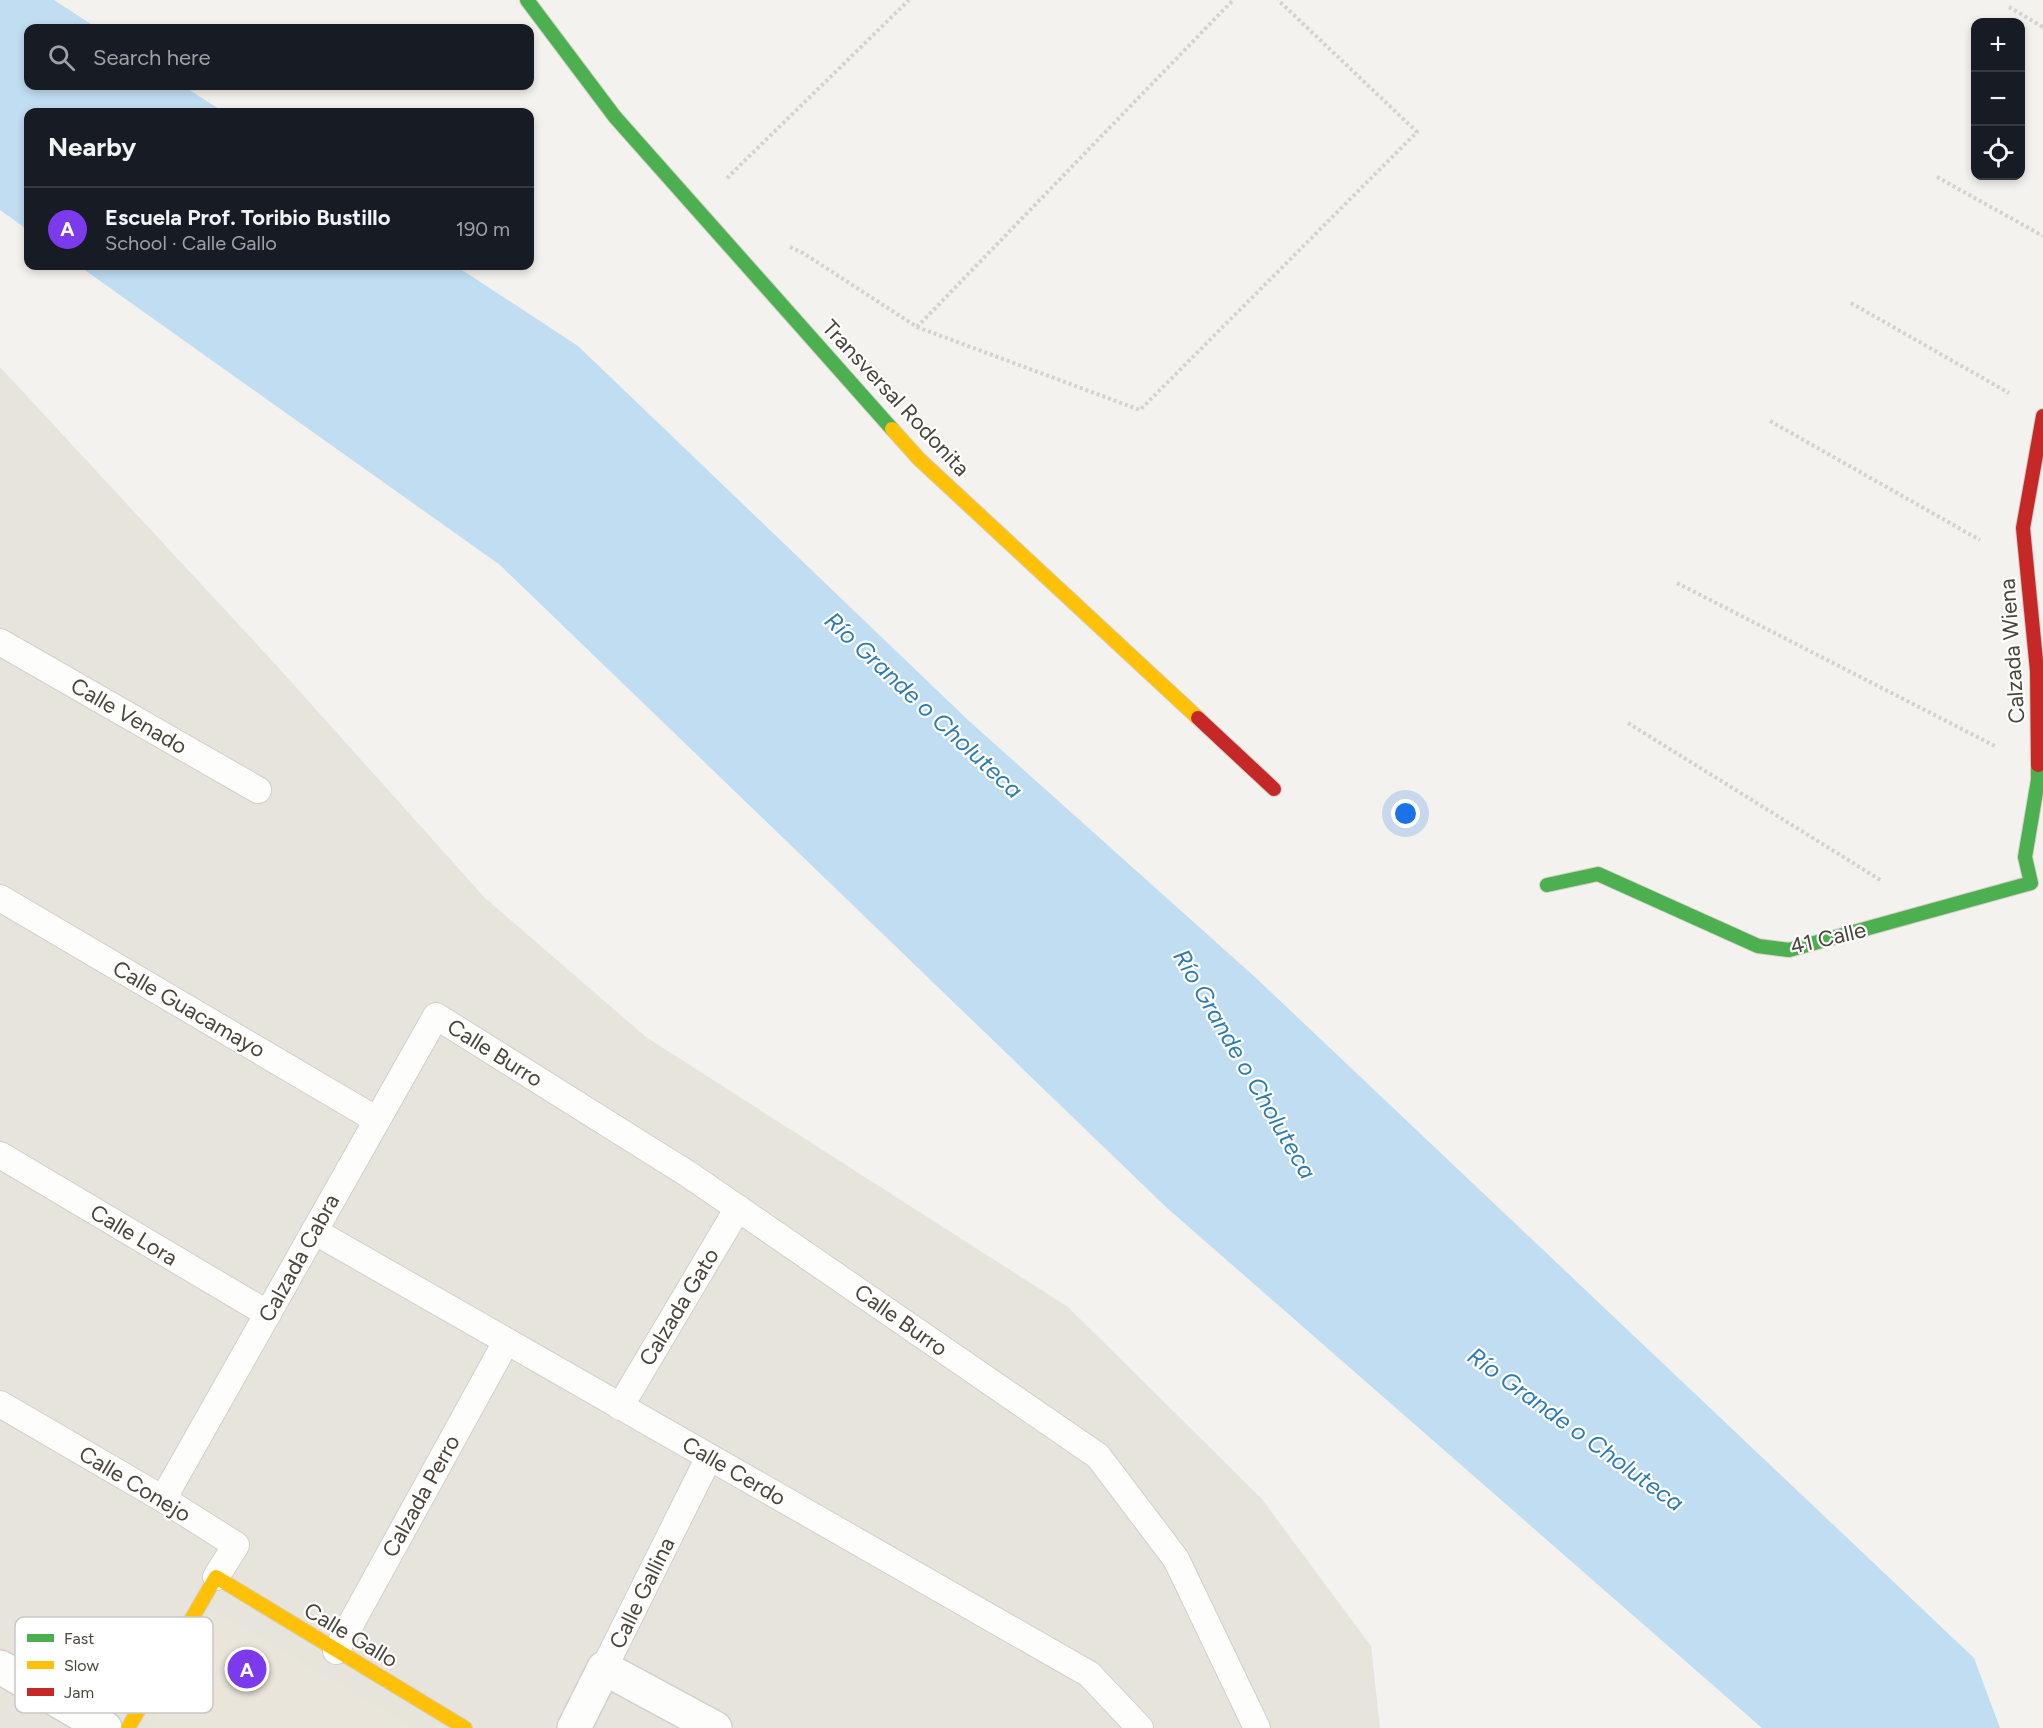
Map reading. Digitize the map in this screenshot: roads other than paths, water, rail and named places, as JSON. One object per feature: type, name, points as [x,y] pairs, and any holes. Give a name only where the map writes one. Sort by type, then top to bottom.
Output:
[{"type":"street","name":"Transversal Rodonita","points":[[527,0],[615,117],[919,459],[1274,789]]},
{"type":"street","name":"Calzada Wiena","points":[[2037,889],[2025,856],[2038,768],[2037,671],[2023,528],[2043,416]]},
{"type":"street","name":"41 Calle","points":[[1547,885],[1598,874],[1758,946],[1789,950],[1931,911],[2037,889]]},
{"type":"street","name":"Calle Gallo","points":[[216,1577],[465,1728]]},
{"type":"street","points":[[193,1617],[216,1577]]},
{"type":"street","points":[[0,1667],[15,1676]]},
{"type":"street","name":"Calle Gallina","points":[[574,1728],[604,1668]]},
{"type":"street","points":[[604,1668],[715,1728]]},
{"type":"street","points":[[79,1713],[105,1728]]},
{"type":"street","points":[[128,1728],[137,1713]]},
{"type":"lane","name":"Calle Venado","points":[[0,642],[258,790]]},
{"type":"lane","name":"Calle Guacamayo","points":[[0,898],[377,1120]]},
{"type":"lane","name":"Calzada Cabra","points":[[163,1499],[436,1016]]},
{"type":"lane","name":"Calle Burro","points":[[436,1016],[688,1174],[1098,1456],[1176,1559],[1257,1728]]},
{"type":"lane","name":"Calle Lora","points":[[0,1155],[268,1314]]},
{"type":"lane","name":"Calzada Gato","points":[[620,1407],[738,1208]]},
{"type":"lane","name":"Calle Cerdo","points":[[314,1231],[1089,1674],[1140,1728]]},
{"type":"lane","name":"Calzada Perro","points":[[336,1651],[506,1342]]},
{"type":"lane","name":"Calle Conejo","points":[[0,1404],[163,1499],[236,1545],[216,1577]]},
{"type":"lane","name":"Calle Gallina","points":[[604,1668],[709,1457]]},
{"type":"water","points":[[0,0],[54,0],[91,24],[24,24],[24,90],[189,90],[218,108],[24,108],[24,227],[0,210]]},
{"type":"water","name":"Río Grande o Choluteca","points":[[85,270],[462,270],[578,346],[968,720],[1256,978],[1974,1658],[2000,1728],[1762,1728],[1167,1208],[500,565]]},
{"type":"place","name":"Escuela Prof. Toribio Bustillo","points":[[247,1669]]}]
